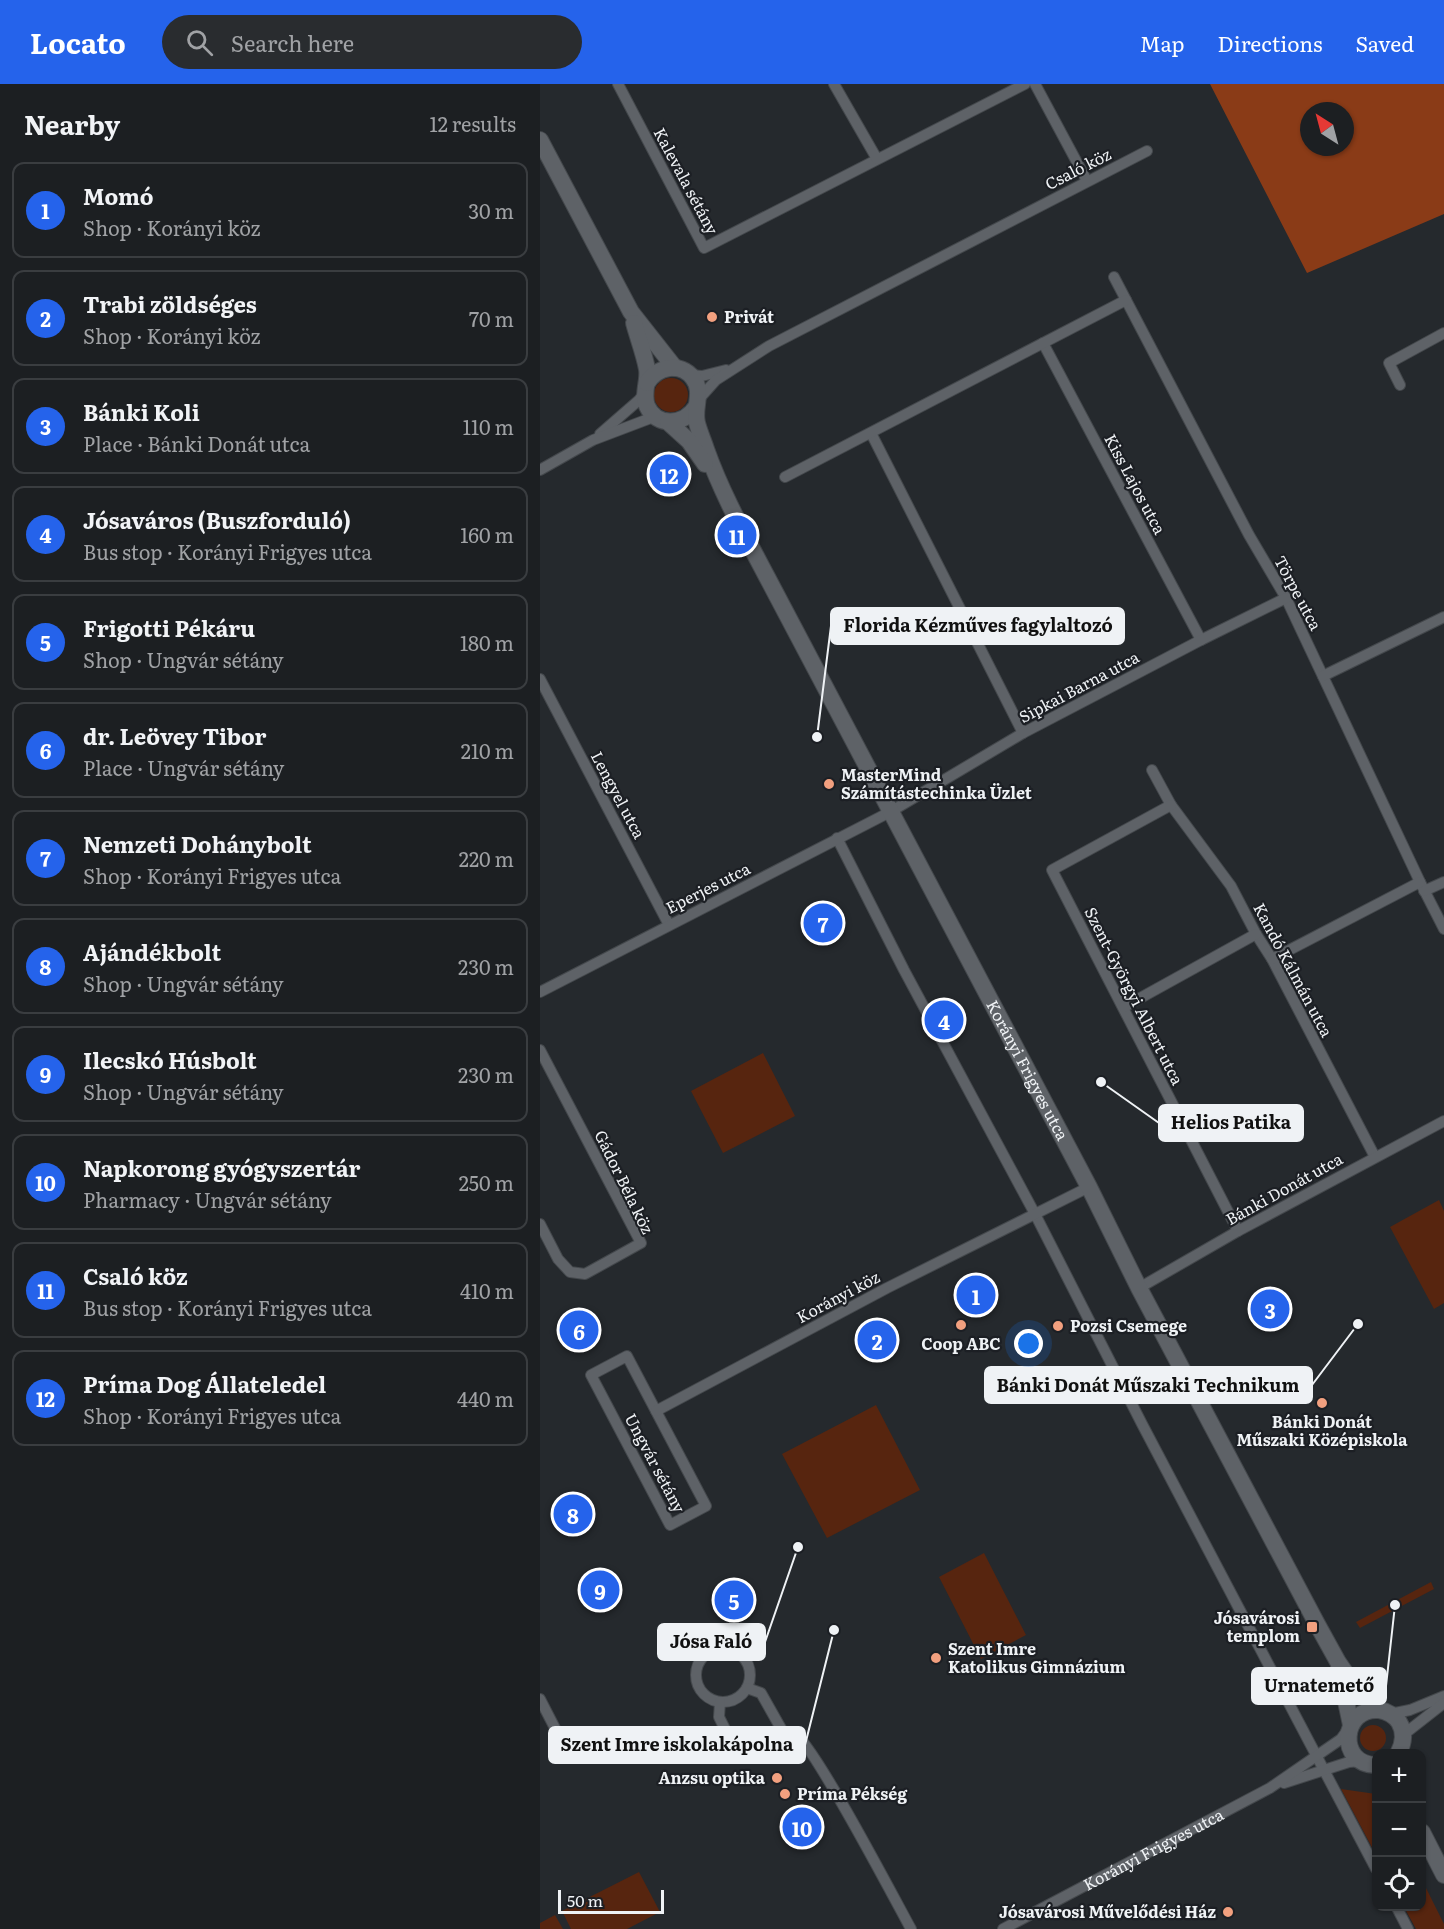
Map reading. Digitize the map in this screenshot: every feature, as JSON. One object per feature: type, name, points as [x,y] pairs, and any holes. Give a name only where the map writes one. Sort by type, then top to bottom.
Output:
[{"type":"street","name":"Kalevala sétány","points":[[618,84],[704,248],[1025,84]]},
{"type":"street","points":[[834,84],[877,159]]},
{"type":"street","points":[[1035,84],[1087,181]]},
{"type":"street","name":"Korányi Frigyes utca","points":[[540,140],[631,312],[647,370],[648,408],[688,441],[716,479]]},
{"type":"street","name":"Csaló köz","points":[[697,403],[716,380],[770,346],[1147,151]]},
{"type":"street","name":"Törpe utca","points":[[1114,277],[1249,535],[1286,598],[1444,929]]},
{"type":"street","points":[[785,477],[1126,300]]},
{"type":"street","name":"Korányi Frigyes utca","points":[[631,312],[696,384],[696,422],[716,479],[1089,1187],[1139,1288],[1338,1662],[1360,1694],[1400,1723],[1403,1735]]},
{"type":"street","points":[[1400,385],[1389,363],[1444,333]]},
{"type":"street","name":"Kiss Lajos utca","points":[[1043,343],[1201,640]]},
{"type":"street","name":"Csaló köz","points":[[683,372],[702,376],[738,366]]},
{"type":"street","points":[[592,440],[639,400],[659,371],[664,369],[683,372]]},
{"type":"street","points":[[540,470],[592,440],[651,418],[675,422],[687,417],[697,403]]},
{"type":"street","points":[[871,433],[1023,733]]},
{"type":"street","name":"Sipkai Barna utca","points":[[890,812],[1023,733],[1286,598]]},
{"type":"street","points":[[1323,676],[1444,617]]},
{"type":"street","name":"Lengyel utca","points":[[540,679],[669,925]]},
{"type":"street","name":"Kandó Kálmán utca","points":[[1152,771],[1171,805],[1231,886],[1272,959],[1375,1157]]},
{"type":"street","name":"Szent-Györgyi Albert utca","points":[[1171,805],[1052,870],[1238,1231]]},
{"type":"street","name":"Eperjes utca","points":[[540,992],[890,812]]},
{"type":"street","points":[[837,838],[914,990],[1035,1214],[1142,1424],[1372,1860]]},
{"type":"street","points":[[1272,959],[1422,887],[1444,882]]},
{"type":"street","points":[[1124,1008],[1256,934]]},
{"type":"street","name":"Gádor Béla köz","points":[[540,1050],[641,1244],[585,1274],[570,1272],[558,1259],[540,1224]]},
{"type":"street","name":"Bánki Donát utca","points":[[1139,1288],[1238,1231],[1444,1121]]},
{"type":"street","name":"Korányi köz","points":[[656,1411],[887,1288],[1089,1187]]},
{"type":"street","name":"Ungvár sétány","points":[[627,1356],[656,1411],[706,1506],[670,1525],[591,1375],[627,1356]]},
{"type":"street","points":[[715,1649],[735,1650],[747,1661],[750,1672],[747,1688],[741,1696],[731,1701],[720,1702],[705,1695],[698,1685],[696,1675],[700,1661],[706,1653],[715,1649]]},
{"type":"street","name":"Korányi Frigyes utca","points":[[1003,1929],[1270,1788],[1341,1738],[1351,1725],[1338,1662]]},
{"type":"street","points":[[747,1688],[761,1693],[783,1732]]},
{"type":"street","points":[[1372,1765],[1356,1757],[1349,1745],[1349,1733],[1355,1718],[1371,1710],[1385,1712],[1410,1710],[1444,1696]]},
{"type":"street","points":[[540,1699],[559,1736]]},
{"type":"street","points":[[720,1702],[719,1717],[733,1745],[747,1749],[783,1732],[792,1732],[802,1739],[821,1768],[911,1929]]},
{"type":"street","points":[[1400,1749],[1403,1735],[1444,1703]]},
{"type":"street","name":"Korányi Frigyes utca","points":[[1270,1788],[1349,1762],[1372,1765]]},
{"type":"street","points":[[1426,1840],[1444,1875]]},
{"type":"street","points":[[1399,1911],[1408,1929]]},
{"type":"shaded area","points":[[1210,84],[1444,84],[1444,214],[1307,273]]},
{"type":"shaded area","points":[[671,378],[683,383],[688,395],[683,407],[671,412],[659,407],[654,395],[659,383]]},
{"type":"shaded area","points":[[763,1053],[795,1116],[723,1153],[691,1091]]},
{"type":"shaded area","points":[[1439,1200],[1444,1211],[1444,1303],[1434,1309],[1390,1227]]},
{"type":"shaded area","points":[[876,1405],[920,1490],[827,1538],[782,1454]]},
{"type":"shaded area","points":[[984,1553],[1026,1635],[981,1659],[939,1577]]},
{"type":"shaded area","points":[[1431,1582],[1434,1589],[1360,1628],[1356,1622]]},
{"type":"shaded area","points":[[1368,1726],[1378,1726],[1385,1733],[1385,1743],[1379,1749],[1368,1750],[1361,1743],[1361,1733]]},
{"type":"shaded area","points":[[1341,1789],[1372,1793],[1372,1847]]},
{"type":"shaded area","points":[[639,1872],[660,1912],[627,1929],[571,1929],[562,1911]]},
{"type":"shaded area","points":[[1426,1888],[1444,1924],[1444,1929],[1416,1929],[1406,1911],[1426,1911]]},
{"type":"shaded area","points":[[555,1915],[563,1929],[540,1929],[540,1923]]},
{"type":"place","name":"Privát","points":[[712,317]]},
{"type":"place","name":"Príma Dog Állateledel","points":[[669,474]]},
{"type":"place","name":"Csaló köz","points":[[737,535]]},
{"type":"place","name":"Florida Kézműves fagylaltozó","points":[[817,737]]},
{"type":"place","name":"MasterMind Számítástechinka Üzlet","points":[[829,784]]},
{"type":"place","name":"Nemzeti Dohánybolt","points":[[823,923]]},
{"type":"place","name":"Jósaváros (Buszforduló)","points":[[944,1020]]},
{"type":"place","name":"Helios Patika","points":[[1101,1082]]},
{"type":"place","name":"Momó","points":[[976,1295]]},
{"type":"place","name":"Bánki Koli","points":[[1270,1309]]},
{"type":"place","name":"Bánki Donát Műszaki Technikum","points":[[1358,1324]]},
{"type":"place","name":"Coop ABC","points":[[961,1325]]},
{"type":"place","name":"Pozsi Csemege","points":[[1058,1326]]},
{"type":"place","name":"dr. Leövey Tibor","points":[[579,1330]]},
{"type":"place","name":"Trabi zöldséges","points":[[877,1340]]},
{"type":"place","name":"Bánki Donát Műszaki Középiskola","points":[[1322,1403]]},
{"type":"place","name":"Ajándékbolt","points":[[573,1514]]},
{"type":"place","name":"Jósa Faló","points":[[798,1547]]},
{"type":"place","name":"Ilecskó Húsbolt","points":[[600,1590]]},
{"type":"place","name":"Frigotti Pékáru","points":[[734,1600]]},
{"type":"place","name":"Urnatemető","points":[[1395,1605]]},
{"type":"place","name":"Jósavárosi templom","points":[[1312,1627]]},
{"type":"place","name":"Szent Imre iskolakápolna","points":[[834,1630]]},
{"type":"place","name":"Szent Imre Katolikus Gimnázium","points":[[936,1658]]},
{"type":"place","name":"Anzsu optika","points":[[777,1778]]},
{"type":"place","name":"Príma Pékség","points":[[785,1794]]},
{"type":"place","name":"Napkorong gyógyszertár","points":[[802,1827]]},
{"type":"place","name":"Jósavárosi Művelődési Ház","points":[[1228,1912]]}]
